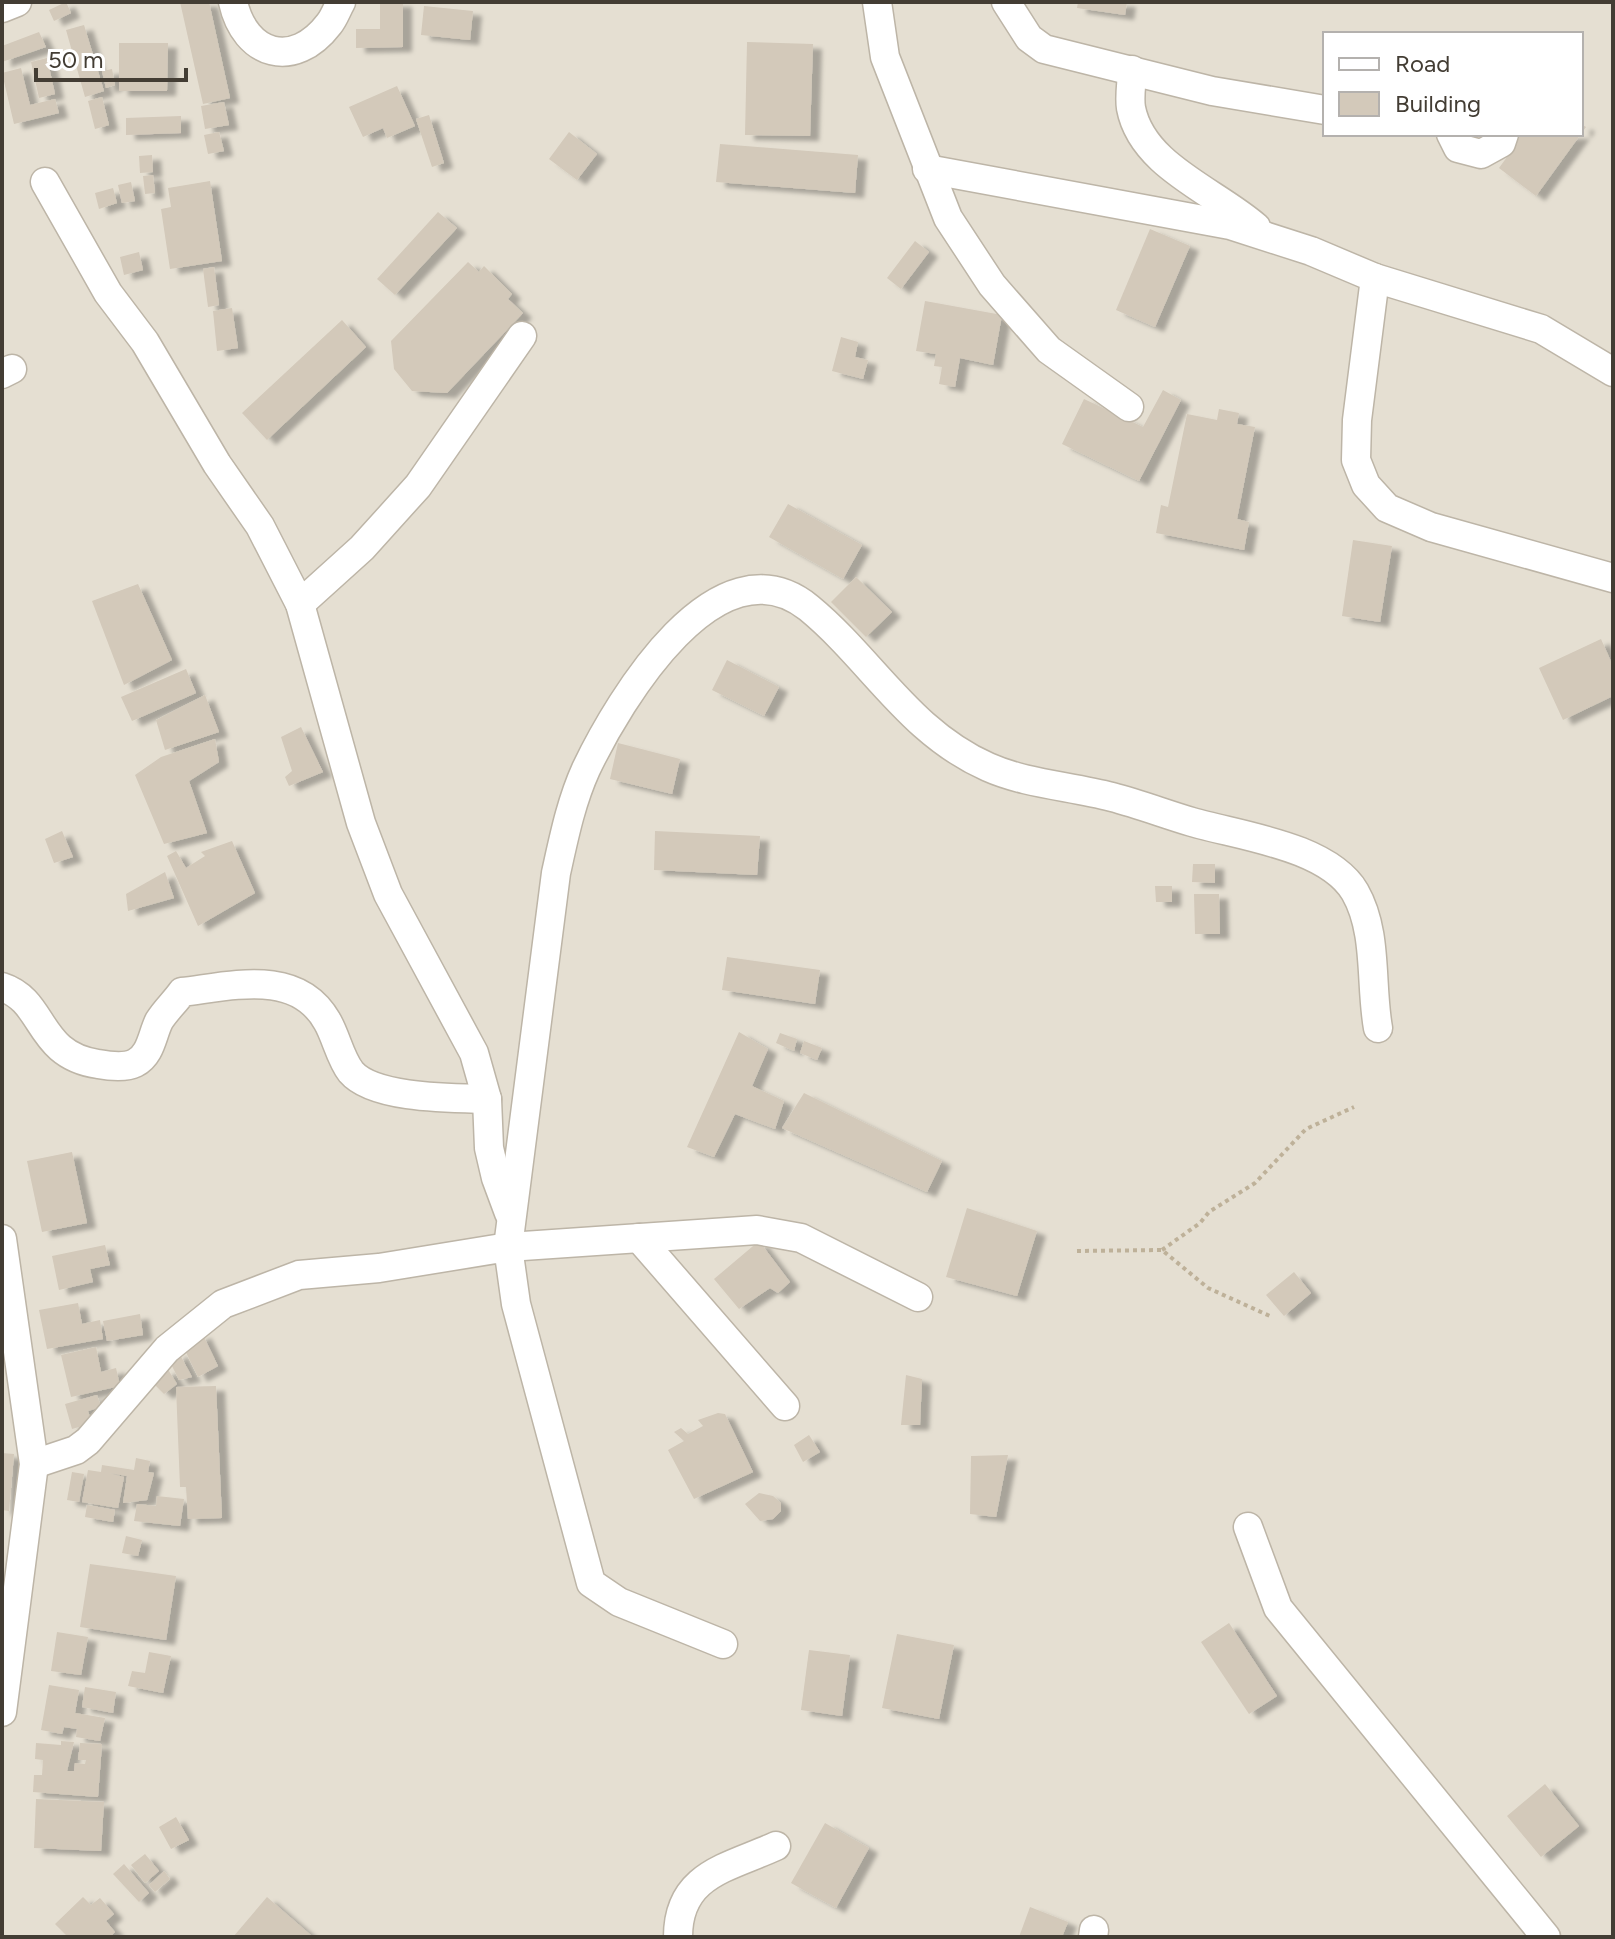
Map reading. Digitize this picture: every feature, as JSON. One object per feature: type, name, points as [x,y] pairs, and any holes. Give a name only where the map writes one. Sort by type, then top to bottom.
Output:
[{"type":"street","points":[[2,8],[17,2]]},
{"type":"street","points":[[233,2],[237,20],[249,38],[262,48],[280,53],[296,51],[314,39],[329,24],[341,2]]},
{"type":"street","points":[[877,2],[885,57],[948,218],[992,285],[1049,350],[1129,407]]},
{"type":"street","points":[[1006,2],[1029,38],[1044,49],[1212,91],[1323,110]]},
{"type":"street","points":[[1132,70],[1130,105],[1138,129],[1179,173],[1263,234]]},
{"type":"street","points":[[1452,136],[1458,148],[1481,154],[1501,143],[1503,136]]},
{"type":"street","points":[[927,169],[1263,234],[1375,278],[1541,329],[1613,372]]},
{"type":"street","points":[[45,182],[108,293],[145,342],[217,464],[260,526],[300,604],[361,823],[388,894],[474,1053],[487,1099],[489,1148],[511,1217]]},
{"type":"street","points":[[1375,278],[1357,420],[1356,460],[1366,485],[1387,508],[1431,527],[1613,578]]},
{"type":"street","points":[[300,604],[362,548],[418,486],[522,336]]},
{"type":"street","points":[[723,1644],[619,1602],[591,1583],[516,1304],[508,1247],[556,873],[569,813],[586,769],[608,730],[659,653],[704,608],[736,591],[781,592],[808,608],[923,726],[962,754],[991,769],[1112,797],[1298,851],[1336,870],[1354,891],[1366,919],[1378,1028]]},
{"type":"street","points":[[2,987],[20,995],[61,1052],[88,1063],[112,1067],[135,1063],[147,1052],[160,1019],[182,992],[270,983],[304,994],[326,1019],[351,1072],[377,1087],[423,1096],[487,1099]]},
{"type":"street","points":[[34,1464],[76,1450],[88,1441],[167,1349],[223,1304],[299,1275],[379,1268],[508,1247],[757,1230],[801,1238],[918,1297]]},
{"type":"street","points":[[639,1238],[785,1406]]},
{"type":"street","points":[[2,1239],[34,1464],[2,1712]]},
{"type":"street","points":[[1248,1527],[1278,1608],[1546,1937]]},
{"type":"street","points":[[678,1937],[684,1898],[699,1882],[776,1846]]},
{"type":"path","points":[[1077,1251],[1162,1250],[1200,1223],[1209,1212],[1255,1183],[1306,1129],[1354,1107]]},
{"type":"path","points":[[1162,1250],[1208,1288],[1272,1317]]},
{"type":"shaded area","points":[[2,2],[1613,2],[1613,1937],[2,1937]]},
{"type":"building","points":[[66,2],[71,13],[54,21],[49,10]]},
{"type":"building","points":[[180,2],[209,2],[230,98],[203,104]]},
{"type":"building","points":[[380,2],[403,2],[403,47],[356,48],[356,29],[380,29]]},
{"type":"building","points":[[1078,2],[1127,2],[1125,15],[1077,8]]},
{"type":"building","points":[[424,6],[473,11],[470,40],[421,35]]},
{"type":"building","points":[[84,25],[104,91],[85,97],[66,30]]},
{"type":"building","points":[[39,32],[46,47],[2,62],[2,46]]},
{"type":"building","points":[[747,42],[813,44],[810,136],[745,135]]},
{"type":"building","points":[[119,43],[168,43],[167,91],[119,91]]},
{"type":"building","points":[[47,58],[55,94],[39,98],[31,62]]},
{"type":"building","points":[[21,68],[30,105],[55,99],[59,113],[14,124],[2,73]]},
{"type":"building","points":[[112,69],[115,85],[106,88],[102,71]]},
{"type":"building","points":[[397,86],[415,126],[387,138],[383,128],[363,137],[349,107]]},
{"type":"building","points":[[102,97],[109,125],[95,129],[88,101]]},
{"type":"building","points":[[224,102],[229,125],[205,129],[201,106]]},
{"type":"building","points":[[429,115],[444,163],[432,167],[416,119]]},
{"type":"building","points":[[181,116],[181,133],[126,135],[126,118]]},
{"type":"building","points":[[219,132],[224,151],[208,154],[204,135]]},
{"type":"building","points":[[569,132],[597,154],[577,180],[549,159]]},
{"type":"building","points":[[1514,136],[1580,136],[1536,196],[1499,168],[1515,146],[1510,142]]},
{"type":"building","points":[[720,144],[858,155],[855,193],[716,182]]},
{"type":"building","points":[[152,155],[153,172],[140,173],[139,156]]},
{"type":"building","points":[[153,175],[155,193],[145,194],[143,176]]},
{"type":"building","points":[[210,181],[222,261],[170,269],[161,209],[171,207],[168,188]]},
{"type":"building","points":[[131,182],[135,201],[122,203],[118,185]]},
{"type":"building","points":[[113,188],[117,203],[99,209],[95,193]]},
{"type":"building","points":[[438,212],[457,228],[395,295],[377,279]]},
{"type":"building","points":[[1150,229],[1190,246],[1155,327],[1116,310]]},
{"type":"building","points":[[915,241],[929,252],[901,289],[887,278]]},
{"type":"building","points":[[139,252],[143,270],[124,275],[120,257]]},
{"type":"building","points":[[468,262],[479,272],[484,266],[512,294],[508,299],[523,313],[447,393],[412,391],[394,369],[391,341]]},
{"type":"building","points":[[214,267],[219,305],[208,307],[203,269]]},
{"type":"building","points":[[925,301],[1002,315],[993,365],[960,358],[955,387],[939,384],[942,367],[934,366],[936,354],[916,351]]},
{"type":"building","points":[[232,308],[238,348],[217,351],[213,311]]},
{"type":"building","points":[[342,320],[366,347],[267,440],[242,413]]},
{"type":"building","points":[[841,337],[858,342],[855,357],[868,360],[863,379],[832,371]]},
{"type":"building","points":[[1163,390],[1181,400],[1139,481],[1062,444],[1084,399],[1143,427]]},
{"type":"building","points":[[1219,409],[1239,413],[1237,424],[1255,427],[1237,519],[1249,522],[1244,550],[1156,533],[1161,505],[1168,507],[1187,414],[1217,420]]},
{"type":"building","points":[[788,504],[862,545],[843,579],[769,537]]},
{"type":"building","points":[[1353,540],[1392,546],[1380,622],[1342,616]]},
{"type":"building","points":[[856,577],[892,612],[866,637],[831,602]]},
{"type":"building","points":[[138,584],[172,660],[124,685],[92,601]]},
{"type":"building","points":[[1601,639],[1613,666],[1613,696],[1563,720],[1539,668]]},
{"type":"building","points":[[727,660],[779,687],[764,716],[712,690]]},
{"type":"building","points":[[186,669],[196,693],[132,721],[121,697]]},
{"type":"building","points":[[205,695],[219,732],[165,750],[156,720]]},
{"type":"building","points":[[301,727],[323,772],[289,786],[285,777],[292,771],[281,737]]},
{"type":"building","points":[[215,739],[219,762],[189,781],[207,833],[164,844],[135,775],[161,757]]},
{"type":"building","points":[[618,743],[680,759],[672,794],[610,779]]},
{"type":"building","points":[[62,831],[73,857],[54,863],[45,839]]},
{"type":"building","points":[[655,831],[760,836],[757,875],[654,870]]},
{"type":"building","points":[[232,841],[255,893],[198,926],[167,856],[176,851],[186,868],[205,856],[201,852]]},
{"type":"building","points":[[1193,864],[1215,864],[1215,883],[1192,882]]},
{"type":"building","points":[[165,872],[174,898],[128,911],[126,894]]},
{"type":"building","points":[[1155,886],[1172,886],[1172,902],[1156,902]]},
{"type":"building","points":[[1194,894],[1219,894],[1220,934],[1195,934]]},
{"type":"building","points":[[727,957],[820,970],[815,1004],[722,990]]},
{"type":"building","points":[[739,1032],[768,1049],[752,1086],[784,1101],[775,1129],[735,1114],[714,1157],[687,1147]]},
{"type":"building","points":[[780,1033],[797,1039],[794,1051],[776,1043]]},
{"type":"building","points":[[804,1041],[822,1048],[817,1060],[800,1053]]},
{"type":"building","points":[[804,1093],[942,1161],[927,1192],[782,1128]]},
{"type":"building","points":[[72,1152],[87,1223],[42,1232],[27,1161]]},
{"type":"building","points":[[967,1208],[1037,1231],[1017,1296],[946,1277]]},
{"type":"building","points":[[759,1241],[790,1282],[778,1293],[770,1288],[739,1309],[714,1279]]},
{"type":"building","points":[[105,1245],[110,1265],[90,1269],[93,1282],[59,1290],[52,1256]]},
{"type":"building","points":[[1294,1272],[1311,1293],[1284,1316],[1266,1295]]},
{"type":"building","points":[[78,1303],[82,1324],[100,1320],[103,1339],[47,1349],[39,1310]]},
{"type":"building","points":[[140,1314],[143,1335],[107,1341],[103,1321]]},
{"type":"building","points":[[202,1333],[218,1366],[198,1377],[182,1344]]},
{"type":"building","points":[[96,1347],[101,1372],[116,1368],[120,1386],[71,1397],[61,1355]]},
{"type":"building","points":[[178,1351],[192,1377],[179,1380],[170,1362]]},
{"type":"building","points":[[167,1368],[177,1384],[164,1394],[152,1382]]},
{"type":"building","points":[[906,1375],[922,1379],[920,1425],[901,1425]]},
{"type":"building","points":[[216,1386],[222,1518],[188,1519],[186,1487],[180,1487],[176,1387]]},
{"type":"building","points":[[97,1395],[101,1407],[88,1411],[92,1423],[72,1429],[65,1404]]},
{"type":"building","points":[[718,1413],[725,1414],[753,1472],[694,1499],[668,1450],[684,1441],[674,1432],[681,1428],[688,1434],[703,1426],[698,1420]]},
{"type":"building","points":[[809,1435],[820,1452],[803,1462],[794,1445]]},
{"type":"building","points":[[2,1453],[14,1454],[9,1511],[2,1510]]},
{"type":"building","points":[[1008,1455],[996,1517],[970,1514],[971,1456]]},
{"type":"building","points":[[136,1458],[150,1461],[148,1472],[154,1473],[147,1500],[123,1503],[127,1476],[109,1473],[124,1477],[118,1508],[82,1502],[88,1470],[101,1472],[102,1465],[134,1470]]},
{"type":"building","points":[[72,1472],[84,1474],[79,1502],[67,1500]]},
{"type":"building","points":[[759,1493],[773,1496],[781,1503],[781,1511],[773,1519],[760,1521],[745,1504]]},
{"type":"building","points":[[157,1496],[184,1499],[180,1526],[134,1521],[137,1504],[156,1506]]},
{"type":"building","points":[[87,1505],[115,1510],[113,1522],[85,1517]]},
{"type":"building","points":[[126,1536],[142,1540],[138,1556],[122,1553]]},
{"type":"building","points":[[90,1564],[176,1576],[166,1640],[80,1627]]},
{"type":"building","points":[[1229,1623],[1277,1696],[1249,1714],[1201,1642]]},
{"type":"building","points":[[57,1632],[88,1637],[81,1675],[51,1671]]},
{"type":"building","points":[[897,1634],[954,1645],[939,1719],[882,1708]]},
{"type":"building","points":[[809,1650],[850,1655],[842,1716],[801,1710]]},
{"type":"building","points":[[149,1652],[171,1656],[163,1693],[128,1686],[132,1671],[145,1673]]},
{"type":"building","points":[[49,1685],[79,1690],[75,1713],[105,1718],[100,1741],[76,1737],[77,1729],[64,1727],[62,1734],[41,1730]]},
{"type":"building","points":[[85,1687],[116,1692],[113,1713],[82,1707]]},
{"type":"building","points":[[61,1741],[74,1742],[67,1771],[74,1771],[75,1763],[85,1764],[86,1760],[78,1760],[80,1743],[102,1744],[98,1797],[33,1792],[34,1775],[42,1775],[43,1760],[35,1759],[36,1743],[61,1745]]},
{"type":"building","points":[[1545,1784],[1579,1826],[1541,1857],[1507,1816]]},
{"type":"building","points":[[36,1799],[104,1802],[101,1851],[34,1848]]},
{"type":"building","points":[[176,1817],[189,1840],[171,1849],[159,1827]]},
{"type":"building","points":[[825,1823],[869,1848],[836,1908],[791,1883]]},
{"type":"building","points":[[145,1854],[159,1871],[145,1883],[131,1865]]},
{"type":"building","points":[[124,1864],[149,1893],[139,1902],[113,1874]]},
{"type":"building","points":[[164,1871],[170,1879],[155,1892],[149,1885]]},
{"type":"building","points":[[83,1897],[91,1905],[100,1898],[114,1914],[106,1921],[115,1932],[110,1937],[68,1937],[55,1924]]},
{"type":"building","points":[[267,1897],[313,1937],[233,1937]]},
{"type":"building","points":[[1030,1907],[1068,1922],[1062,1937],[1019,1937]]}]
